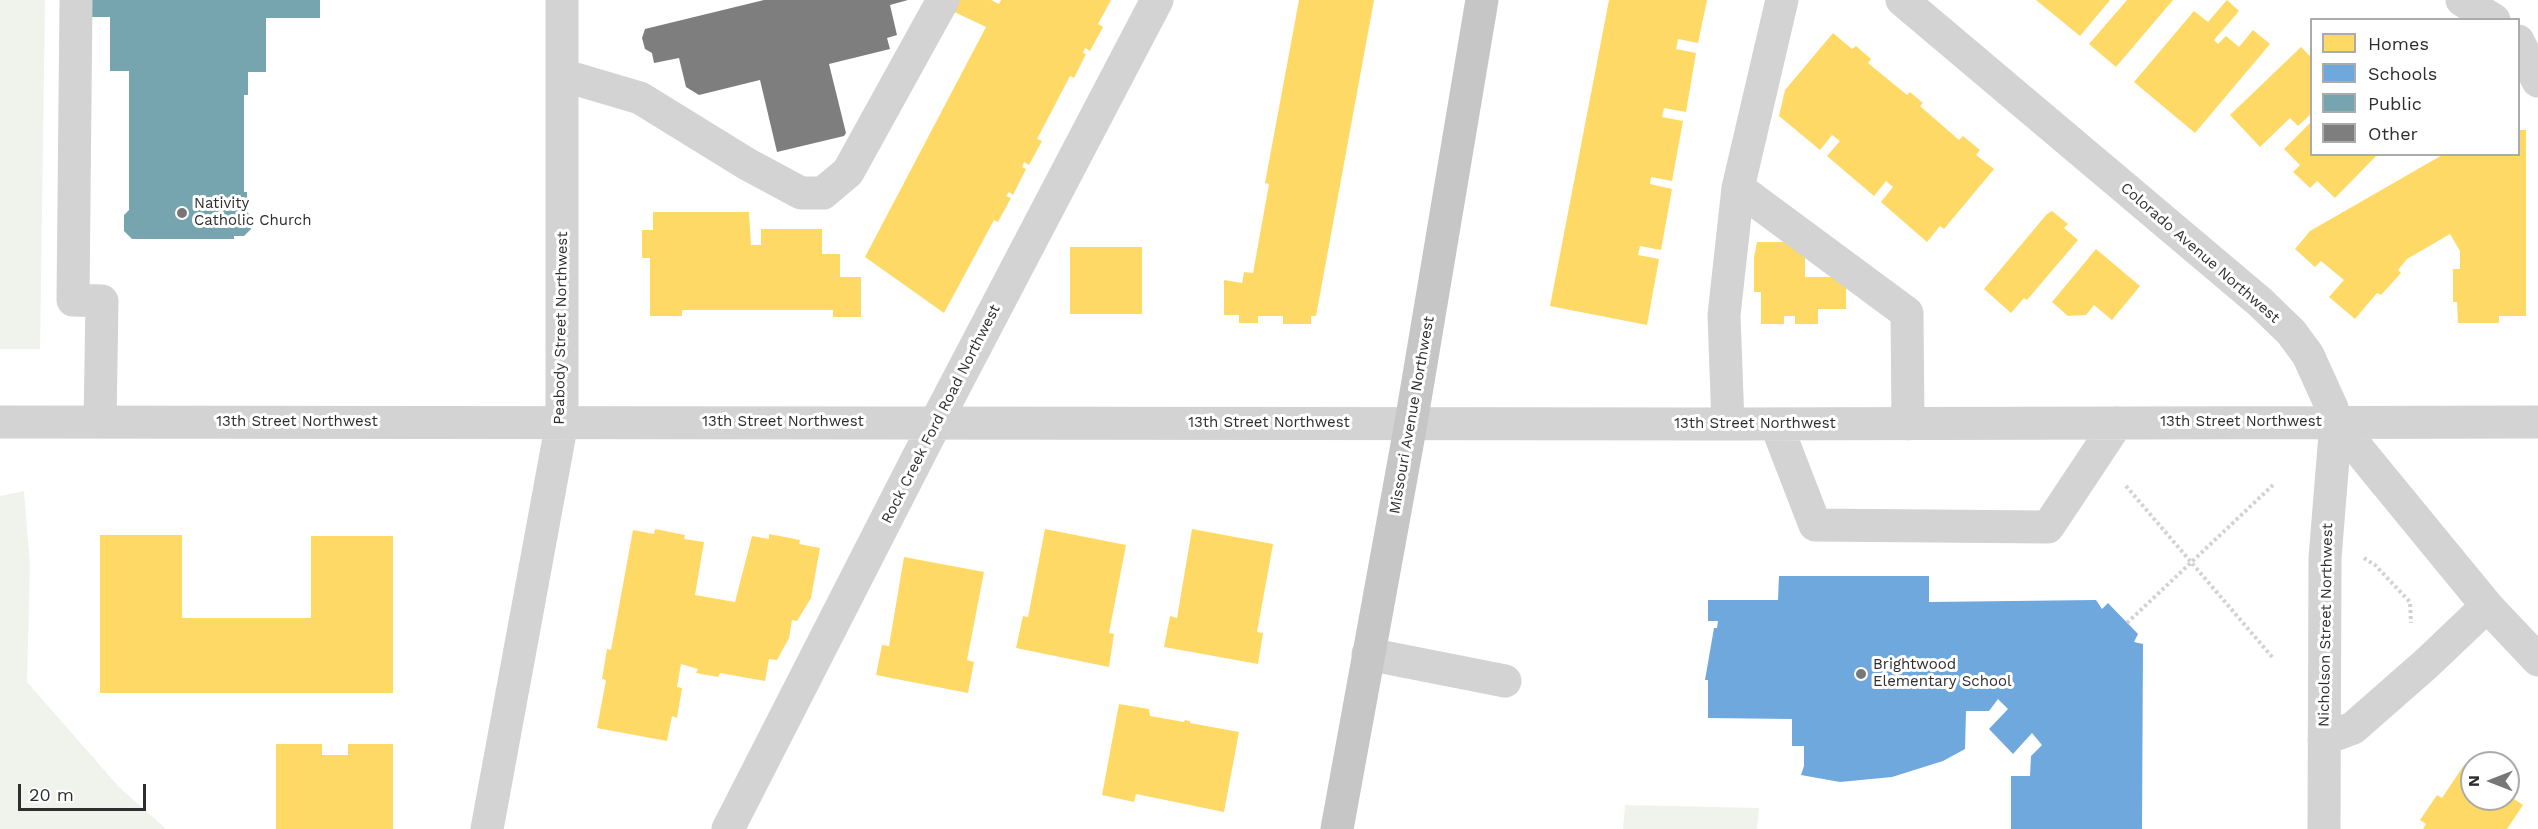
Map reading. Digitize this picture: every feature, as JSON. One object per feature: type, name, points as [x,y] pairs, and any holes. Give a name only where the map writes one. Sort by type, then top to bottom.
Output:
[{"type":"main road","name":"Missouri Avenue Northwest","points":[[1337,829],[1411,423],[1482,0]]},
{"type":"street","points":[[76,0],[73,300],[102,301],[100,422]]},
{"type":"street","name":"Peabody Street Northwest","points":[[487,829],[562,422],[562,0]]},
{"type":"street","points":[[562,75],[640,98],[747,164],[801,193],[823,193],[848,172],[943,0]]},
{"type":"street","name":"Rock Creek Ford Road Northwest","points":[[728,829],[936,422],[1157,0]]},
{"type":"street","points":[[1728,424],[1724,315],[1738,189],[1782,0]]},
{"type":"street","name":"Colorado Avenue Northwest","points":[[1902,0],[2260,302],[2291,332],[2308,355],[2336,422],[2487,606],[2538,660]]},
{"type":"street","points":[[2462,0],[2491,18]]},
{"type":"street","points":[[2520,45],[2538,81]]},
{"type":"street","points":[[1738,189],[1907,313],[1908,424]]},
{"type":"street","name":"13th Street Northwest","points":[[0,422],[1728,424],[2538,422]]},
{"type":"street","name":"Nicholson Street Northwest","points":[[2324,829],[2325,558],[2336,422]]},
{"type":"street","points":[[1776,424],[1815,525],[2048,527],[2117,423]]},
{"type":"street","points":[[2324,739],[2353,728],[2426,664],[2487,606]]},
{"type":"street","points":[[1368,654],[1505,681]]},
{"type":"path","points":[[2127,623],[2273,485]]},
{"type":"path","points":[[2126,486],[2273,658]]},
{"type":"path","points":[[2357,562],[2363,557],[2375,565],[2410,602],[2411,622],[2406,632]]},
{"type":"shaded area","points":[[0,0],[45,0],[40,349],[0,349]]},
{"type":"shaded area","points":[[24,491],[30,566],[27,682],[119,787],[166,829],[0,829],[0,496]]},
{"type":"shaded area","points":[[1625,805],[1759,808],[1757,829],[1623,829]]},
{"type":"building: Homes","points":[[952,0],[991,0],[999,4],[1001,0],[1111,0],[1098,24],[1103,27],[1090,51],[1085,48],[1083,53],[1086,54],[1074,78],[1070,76],[1037,139],[1042,141],[1029,165],[1024,162],[1022,167],[1026,169],[1013,195],[1009,192],[1006,196],[1011,198],[998,222],[994,220],[944,313],[865,257],[986,27],[948,9]]},
{"type":"building: Homes","points":[[1299,0],[1374,0],[1316,316],[1311,316],[1311,324],[1283,324],[1283,316],[1258,316],[1258,323],[1239,323],[1239,315],[1224,315],[1224,280],[1242,283],[1244,272],[1253,273],[1269,184],[1265,183]]},
{"type":"building: Homes","points":[[1609,0],[1707,0],[1698,43],[1678,39],[1676,49],[1696,53],[1686,112],[1664,108],[1662,117],[1683,121],[1672,181],[1651,177],[1650,184],[1672,189],[1661,250],[1640,246],[1638,255],[1659,259],[1647,325],[1550,306]]},
{"type":"building: Homes","points":[[2036,0],[2110,0],[2080,36]]},
{"type":"building: Homes","points":[[2127,0],[2173,0],[2116,67],[2089,44]]},
{"type":"building: Homes","points":[[2227,0],[2239,11],[2214,40],[2218,44],[2226,36],[2239,47],[2253,30],[2270,44],[2195,133],[2134,82],[2194,11],[2208,22]]},
{"type":"building: Homes","points":[[1833,33],[1852,49],[1856,46],[1871,59],[1868,63],[1907,95],[1910,92],[1923,103],[1920,106],[1959,140],[1963,136],[1980,150],[1976,155],[1994,169],[1944,229],[1940,226],[1927,242],[1881,202],[1893,187],[1886,181],[1874,196],[1827,156],[1840,141],[1832,135],[1820,150],[1779,116],[1785,90]]},
{"type":"building: Homes","points":[[2301,47],[2310,56],[2310,115],[2298,126],[2290,118],[2260,147],[2230,115]]},
{"type":"building: Homes","points":[[2310,123],[2310,156],[2376,156],[2335,198],[2317,181],[2310,188],[2293,172],[2300,165],[2284,149]]},
{"type":"building: Homes","points":[[2520,130],[2526,130],[2526,316],[2499,316],[2499,323],[2458,323],[2457,302],[2453,302],[2453,269],[2460,269],[2460,251],[2450,234],[2407,259],[2398,270],[2401,273],[2381,295],[2377,293],[2355,319],[2329,297],[2344,280],[2321,261],[2315,267],[2295,249],[2310,231],[2441,156],[2520,156]]},
{"type":"building: Homes","points":[[2052,211],[2068,224],[2064,228],[2078,240],[2027,300],[2024,298],[2011,313],[1984,289]]},
{"type":"building: Homes","points":[[653,212],[749,212],[751,245],[761,245],[761,229],[822,229],[822,254],[840,254],[840,277],[861,277],[861,317],[833,317],[833,310],[682,310],[682,316],[650,316],[650,258],[642,258],[642,230],[653,230]]},
{"type":"building: Homes","points":[[1757,242],[1798,242],[1805,247],[1805,277],[1840,277],[1846,282],[1846,309],[1818,309],[1818,324],[1795,324],[1795,316],[1784,316],[1784,324],[1761,324],[1761,292],[1754,292],[1754,257]]},
{"type":"building: Homes","points":[[1070,247],[1142,247],[1142,314],[1070,314]]},
{"type":"building: Homes","points":[[2096,249],[2140,286],[2112,320],[2094,305],[2086,315],[2068,316],[2052,302]]},
{"type":"building: Homes","points":[[655,529],[685,535],[684,539],[704,542],[695,595],[735,602],[752,536],[769,539],[769,534],[800,540],[799,544],[820,548],[811,598],[797,621],[792,620],[789,638],[777,660],[769,659],[765,681],[720,673],[718,677],[696,673],[698,669],[681,664],[677,687],[682,688],[677,718],[672,716],[667,741],[597,728],[606,680],[602,679],[607,649],[611,650],[633,530],[654,534]]},
{"type":"building: Homes","points":[[1045,529],[1126,545],[1109,633],[1114,634],[1109,667],[1016,648],[1023,616],[1028,617]]},
{"type":"building: Homes","points":[[1192,529],[1273,544],[1257,632],[1263,633],[1258,664],[1164,647],[1170,616],[1177,618]]},
{"type":"building: Homes","points":[[100,535],[182,535],[182,618],[311,618],[311,536],[393,536],[393,693],[100,693]]},
{"type":"building: Homes","points":[[904,557],[984,572],[967,660],[974,662],[968,693],[876,675],[882,645],[889,646]]},
{"type":"building: Homes","points":[[1119,704],[1149,709],[1150,716],[1184,722],[1185,720],[1190,723],[1239,732],[1224,812],[1136,794],[1134,802],[1102,795]]},
{"type":"building: Homes","points":[[276,744],[322,744],[322,755],[348,755],[348,744],[393,744],[393,829],[276,829]]},
{"type":"building: Homes","points":[[2460,771],[2460,811],[2519,811],[2507,829],[2423,829],[2426,824],[2420,820],[2437,795],[2442,798]]},
{"type":"building: Schools","points":[[1779,576],[1929,576],[1929,602],[2096,600],[2102,609],[2108,603],[2138,634],[2134,642],[2143,644],[2142,829],[2011,829],[2011,776],[2030,776],[2031,756],[2042,745],[2032,733],[2013,754],[1989,729],[2008,709],[1998,699],[1989,711],[1966,711],[1965,749],[1943,761],[1892,777],[1840,782],[1801,775],[1804,766],[1804,746],[1792,746],[1792,719],[1708,718],[1708,680],[1705,680],[1714,628],[1717,628],[1718,621],[1708,621],[1708,600],[1778,600]]},
{"type":"building: Public","points":[[89,0],[320,0],[320,18],[266,18],[266,72],[248,72],[248,95],[244,95],[244,192],[247,192],[247,212],[251,216],[251,229],[244,236],[234,236],[234,239],[132,239],[124,231],[124,215],[129,210],[129,71],[110,71],[110,17],[89,17]]},
{"type":"building: Other","points":[[764,0],[908,0],[890,5],[897,35],[887,38],[890,49],[829,64],[846,133],[844,136],[777,152],[760,80],[699,95],[686,87],[679,58],[654,63],[652,53],[645,49],[642,38],[645,29]]},
{"type":"place","name":"Nativity Catholic Church","points":[[182,213]]},
{"type":"place","name":"Brightwood Elementary School","points":[[1861,674]]}]
